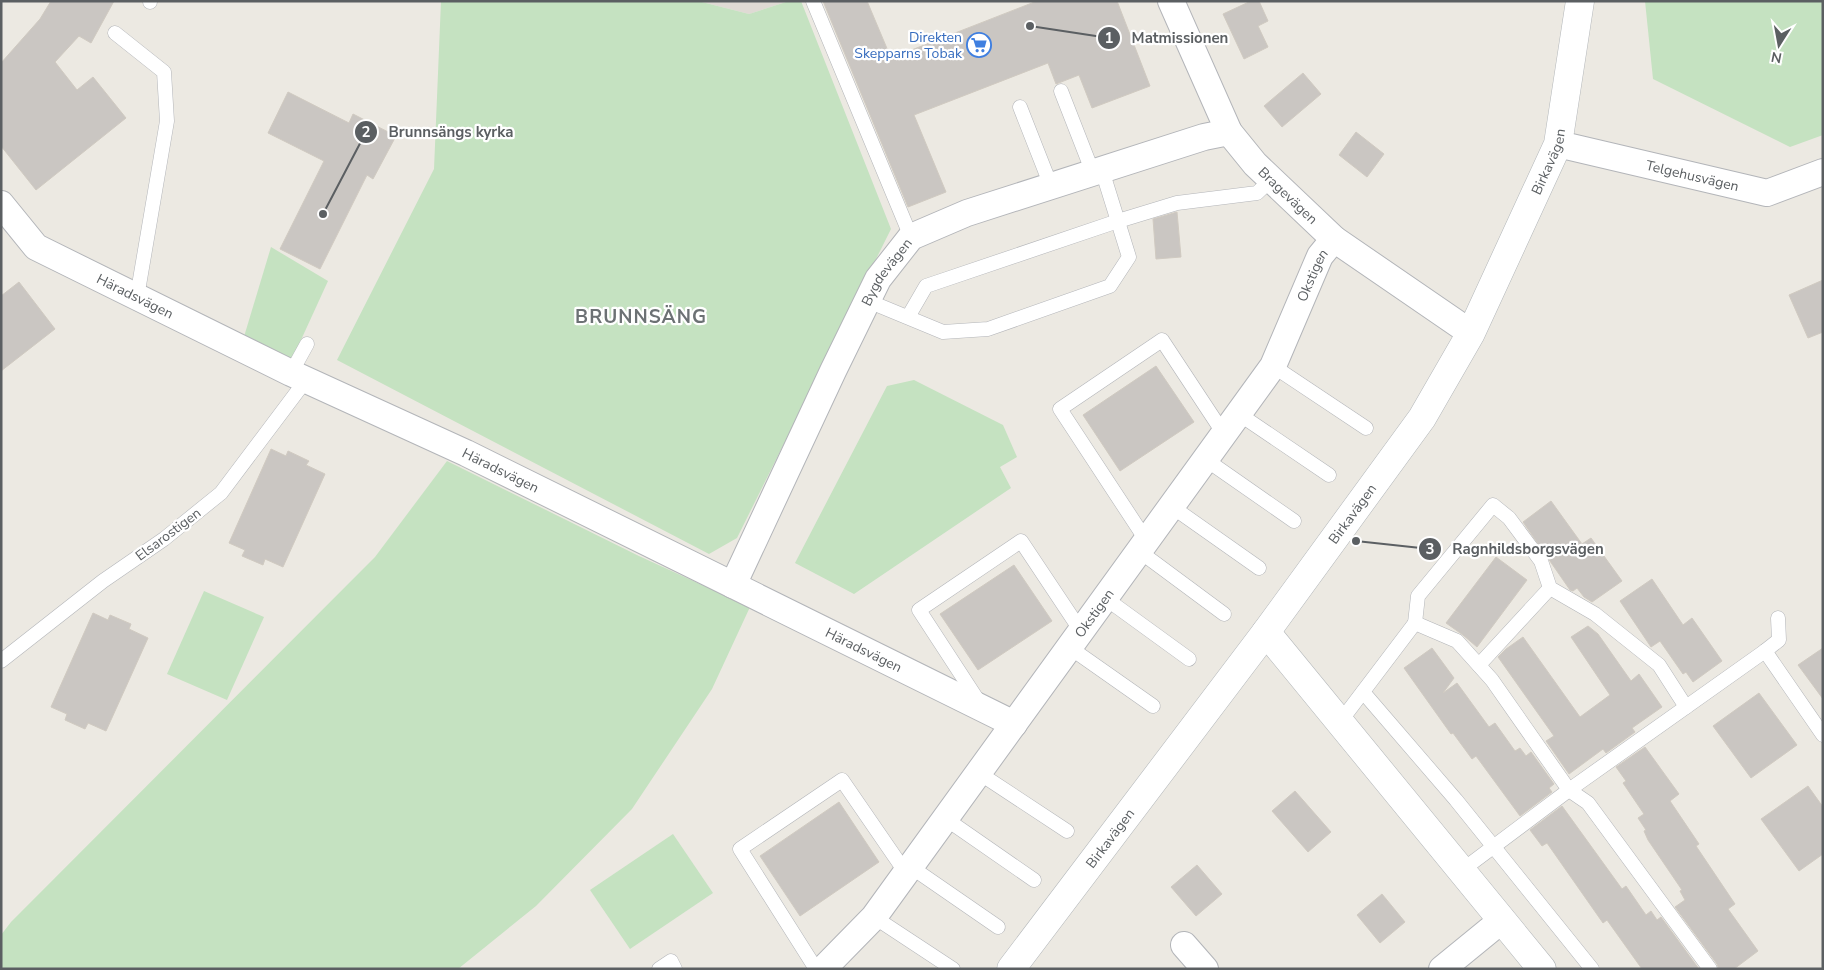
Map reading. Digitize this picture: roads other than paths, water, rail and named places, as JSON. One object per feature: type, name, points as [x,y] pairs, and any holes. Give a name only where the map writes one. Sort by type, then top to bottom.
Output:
[{"type":"street","name":"Bragevägen","points":[[1171,1],[1229,132],[1254,164],[1334,239],[1471,333]]},
{"type":"street","name":"Birkavägen","points":[[1011,969],[1266,632],[1422,418],[1471,333],[1558,144],[1580,1]]},
{"type":"street","name":"Bygdevägen","points":[[733,585],[878,279],[911,237],[967,213],[1204,137],[1229,132]]},
{"type":"street","name":"Telgehusvägen","points":[[1558,144],[1767,193],[1823,172]]},
{"type":"street","name":"Häradsvägen","points":[[1,204],[36,247],[298,377],[466,453],[1014,724]]},
{"type":"street","name":"Okstigen","points":[[823,969],[874,917],[1273,366],[1320,256],[1334,239]]},
{"type":"street","points":[[1266,632],[1542,969]]},
{"type":"street","points":[[1442,969],[1502,920]]},
{"type":"street","points":[[1184,945],[1205,969]]},
{"type":"lane","points":[[813,1],[911,237]]},
{"type":"lane","points":[[115,33],[164,72],[167,121],[137,297]]},
{"type":"lane","points":[[868,300],[943,332],[988,329],[1110,286],[1130,257],[1118,221],[1061,92]]},
{"type":"lane","points":[[1020,107],[1051,186]]},
{"type":"lane","points":[[908,317],[926,286],[1118,221],[1177,204],[1257,193],[1271,180]]},
{"type":"lane","points":[[1224,614],[1143,546],[1060,409],[1162,340],[1231,424],[1329,475]]},
{"type":"lane","name":"Elsarostigen","points":[[1,661],[103,581],[164,539],[221,493],[298,377],[307,344]]},
{"type":"lane","points":[[1273,366],[1366,428]]},
{"type":"lane","points":[[1205,459],[1294,521]]},
{"type":"lane","points":[[1340,722],[1415,623],[1418,596],[1493,505],[1509,518],[1541,561],[1550,588],[1595,614],[1659,665],[1686,707]]},
{"type":"lane","points":[[1171,506],[1259,568]]},
{"type":"lane","points":[[983,708],[919,610],[1021,541],[1075,639],[1153,706]]},
{"type":"lane","points":[[1479,665],[1550,588]]},
{"type":"lane","points":[[1105,598],[1188,659]]},
{"type":"lane","points":[[1461,871],[1569,790],[1779,640],[1778,618]]},
{"type":"lane","points":[[1415,623],[1457,641],[1492,680],[1569,790],[1588,803],[1710,969]]},
{"type":"lane","points":[[1765,651],[1823,735]]},
{"type":"lane","points":[[1363,692],[1456,800],[1592,969]]},
{"type":"lane","points":[[979,773],[1067,831]]},
{"type":"lane","points":[[816,969],[740,849],[842,780],[909,870],[998,927]]},
{"type":"lane","points":[[946,819],[1034,880]]},
{"type":"lane","points":[[874,917],[953,969]]},
{"type":"lane","points":[[660,969],[670,961],[675,969]]},
{"type":"place","name":"Matmissionen","points":[[1030,26]]},
{"type":"place","name":"Direkten Skepparns Tobak","points":[[979,45]]},
{"type":"place","name":"Brunnsängs kyrka","points":[[323,214]]},
{"type":"place","name":"Ragnhildsborgsvägen","points":[[1356,541]]},
{"type":"district","name":"BRUNNSÄNG","points":[[641,316]]}]
